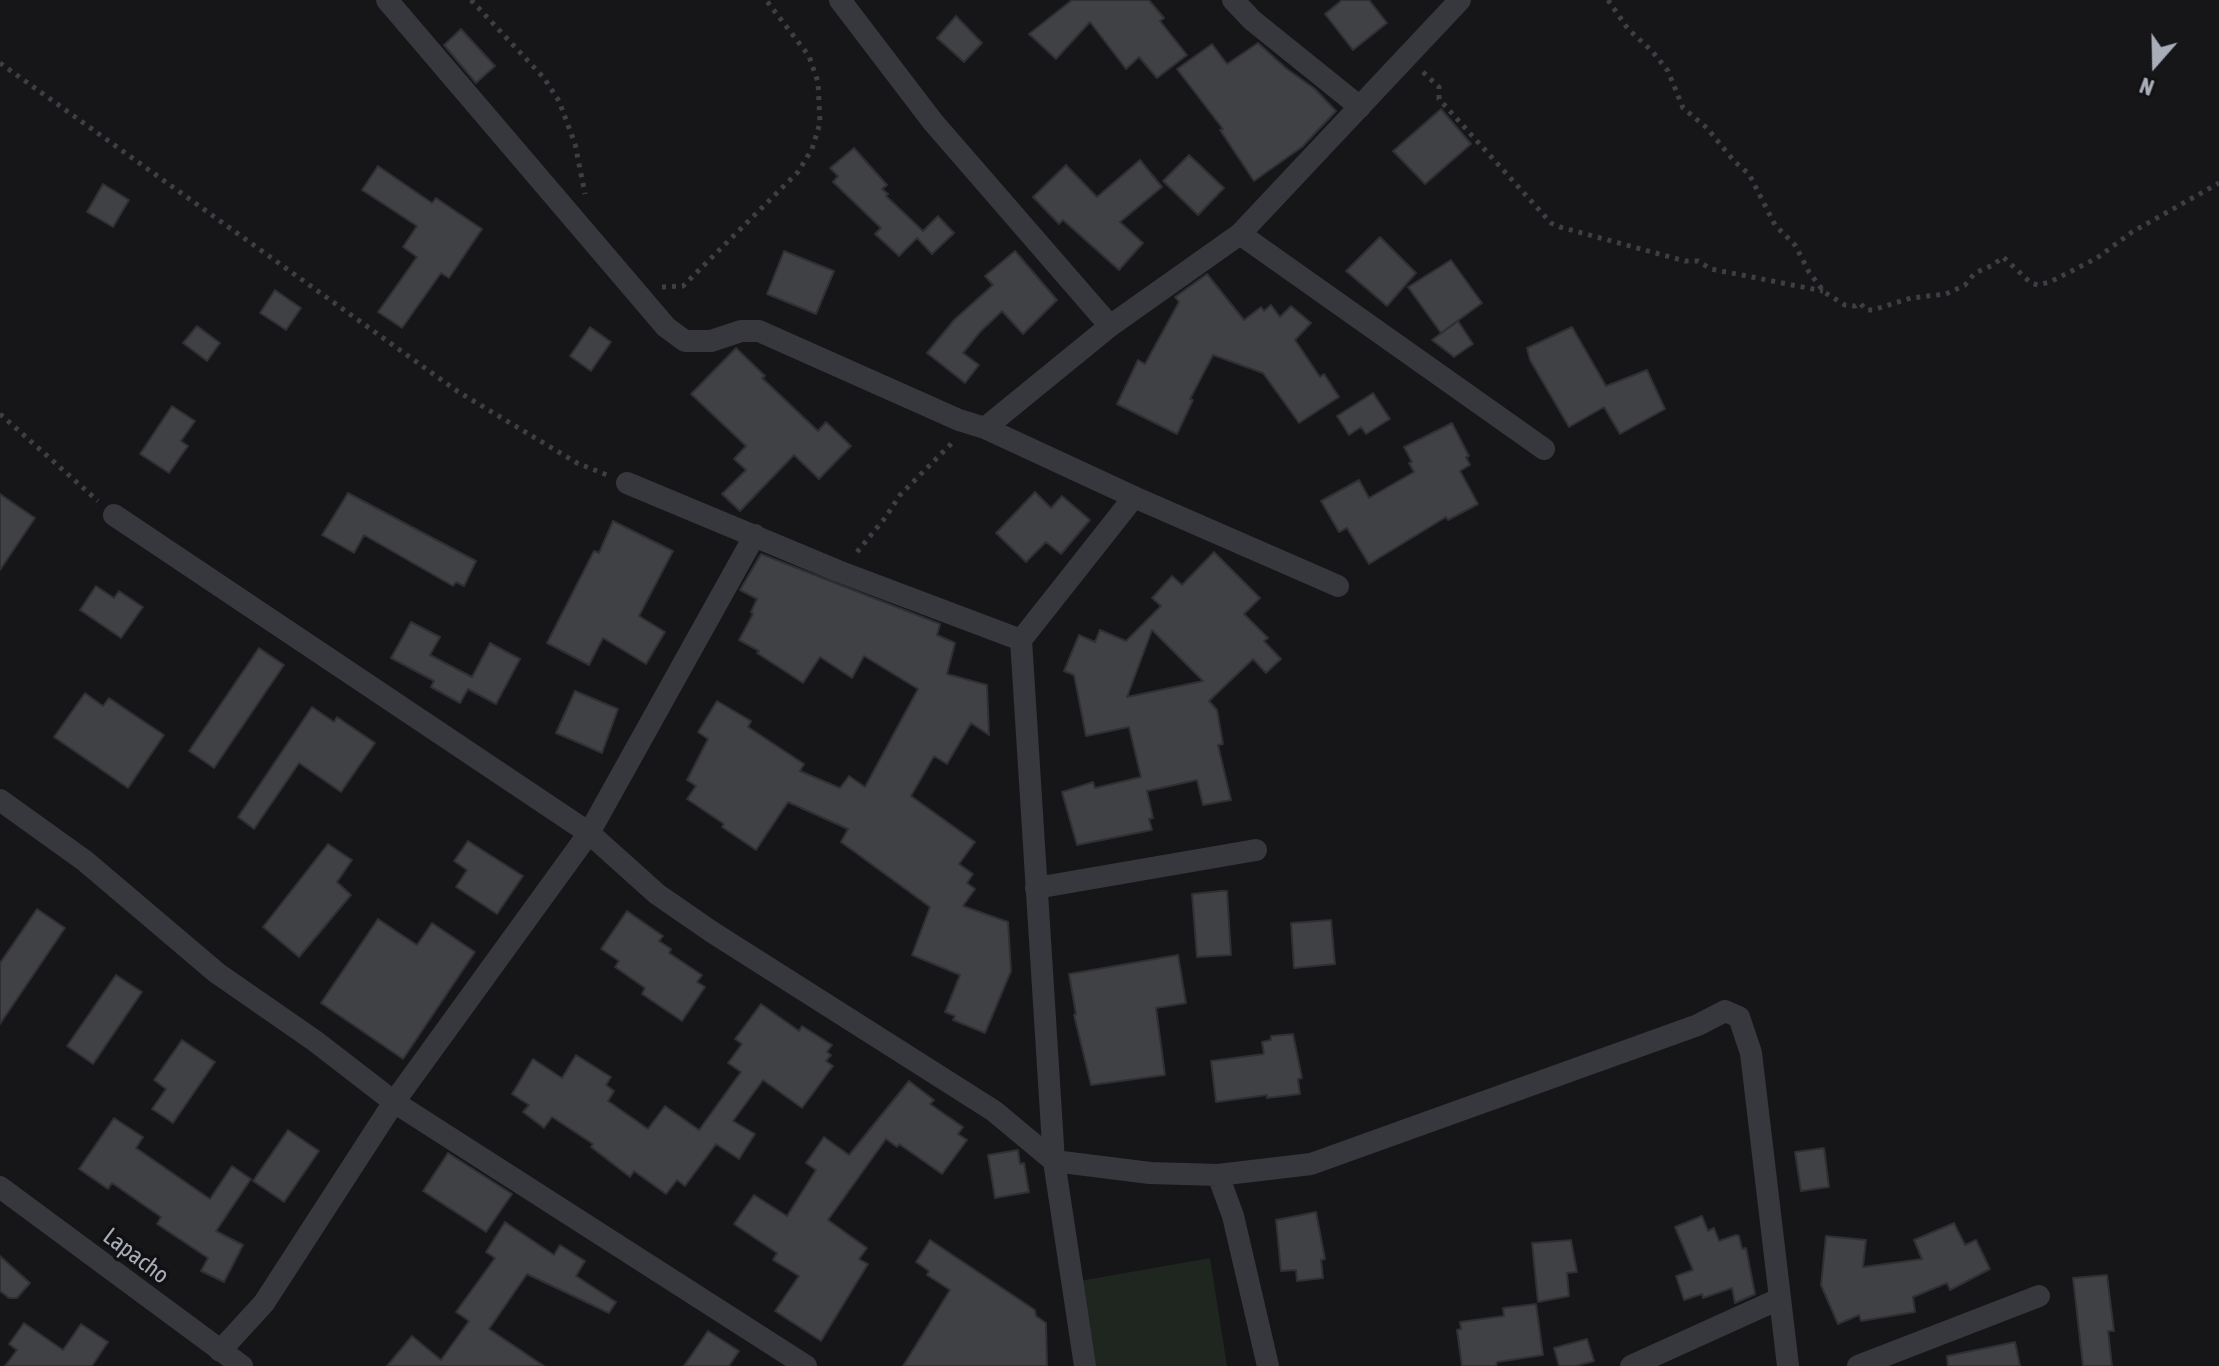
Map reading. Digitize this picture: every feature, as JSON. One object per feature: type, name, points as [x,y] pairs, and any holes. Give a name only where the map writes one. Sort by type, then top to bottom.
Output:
[{"type":"street","points":[[387,0],[666,327],[685,341],[711,341],[741,331],[759,331],[1338,586]]},
{"type":"street","points":[[840,0],[933,122],[1110,326]]},
{"type":"street","points":[[1233,0],[1252,20],[1360,107]]},
{"type":"street","points":[[985,428],[1110,326],[1240,234],[1460,0]]},
{"type":"street","points":[[1240,234],[1544,449]]},
{"type":"street","points":[[627,483],[838,571],[1021,640]]},
{"type":"street","points":[[1085,1366],[1054,1161],[1021,640],[1134,497]]},
{"type":"street","points":[[114,515],[589,833],[657,894],[701,925],[994,1111],[1054,1161],[1150,1173],[1218,1175],[1311,1164],[1698,1025],[1725,1011],[1739,1017],[1751,1053],[1788,1366]]},
{"type":"street","points":[[220,1351],[264,1303],[394,1102],[589,833],[755,535]]},
{"type":"street","points":[[0,800],[85,861],[217,973],[315,1041],[394,1102],[806,1366]]},
{"type":"street","points":[[1036,888],[1256,850]]},
{"type":"street","points":[[1218,1175],[1233,1216],[1268,1366]]},
{"type":"street","name":"Lapacho","points":[[0,1187],[242,1366]]},
{"type":"street","points":[[1858,1366],[2039,1296]]},
{"type":"street","points":[[1631,1366],[1779,1299]]},
{"type":"path","points":[[471,0],[544,78],[559,101],[575,144],[586,200]]},
{"type":"path","points":[[658,287],[683,286],[798,172],[812,149],[820,123],[818,82],[809,56],[766,0]]},
{"type":"path","points":[[1608,0],[1628,29],[1668,71],[1683,108],[1707,128],[1749,174],[1775,225],[1795,245],[1824,292]]},
{"type":"path","points":[[1406,57],[1439,87],[1439,99],[1551,223],[1685,261],[1698,261],[1711,269],[1824,292],[1845,305],[1860,303],[1866,310],[1958,290],[1975,273],[2003,257],[2031,283],[2050,282],[2097,258],[2132,232],[2219,183]]},
{"type":"path","points":[[0,63],[457,391],[577,463],[627,483]]},
{"type":"path","points":[[0,414],[114,515]]},
{"type":"path","points":[[838,571],[852,559],[900,495],[930,468],[958,436],[959,420]]},
{"type":"shaded area","points":[[1210,1258],[1227,1366],[1095,1366],[1080,1281]]},
{"type":"building","points":[[1072,0],[1149,0],[1164,18],[1160,21],[1187,55],[1157,78],[1139,57],[1126,69],[1090,22],[1056,59],[1029,34]]},
{"type":"building","points":[[1342,0],[1369,0],[1387,23],[1353,50],[1325,14]]},
{"type":"building","points":[[956,16],[982,43],[964,62],[937,38]]},
{"type":"building","points":[[461,29],[495,66],[476,83],[444,45]]},
{"type":"building","points":[[1258,43],[1315,89],[1336,111],[1302,147],[1254,181],[1220,130],[1223,129],[1177,69],[1212,44],[1227,64]]},
{"type":"building","points":[[1441,109],[1471,144],[1425,184],[1393,151]]},
{"type":"building","points":[[854,148],[887,185],[882,189],[888,194],[886,196],[923,231],[938,216],[954,233],[932,254],[917,238],[899,256],[875,234],[881,228],[833,182],[838,176],[830,168]]},
{"type":"building","points":[[1189,155],[1224,188],[1198,215],[1163,181]]},
{"type":"building","points":[[1140,160],[1162,187],[1120,222],[1143,243],[1119,270],[1063,220],[1059,224],[1033,197],[1066,165],[1097,197]]},
{"type":"building","points":[[378,166],[432,203],[436,198],[482,229],[449,278],[441,273],[402,328],[378,312],[417,257],[403,247],[417,226],[362,190]]},
{"type":"building","points":[[103,184],[129,200],[113,227],[87,212]]},
{"type":"building","points":[[1380,237],[1416,273],[1387,306],[1346,271]]},
{"type":"building","points":[[784,251],[834,271],[816,314],[767,294]]},
{"type":"building","points":[[1015,251],[1057,300],[1023,334],[1002,311],[963,353],[979,365],[965,383],[927,353],[954,320],[993,285],[985,276]]},
{"type":"building","points":[[1451,260],[1482,303],[1441,333],[1408,287]]},
{"type":"building","points":[[1207,274],[1244,320],[1261,307],[1264,311],[1271,305],[1280,317],[1291,306],[1311,323],[1295,340],[1320,377],[1324,374],[1339,397],[1299,423],[1263,373],[1213,355],[1190,399],[1193,400],[1177,434],[1117,404],[1138,360],[1145,364],[1179,302],[1175,297]]},
{"type":"building","points":[[275,290],[301,308],[286,330],[260,313]]},
{"type":"building","points":[[1458,321],[1473,344],[1454,357],[1432,340]]},
{"type":"building","points":[[197,326],[220,343],[207,361],[183,343]]},
{"type":"building","points":[[590,327],[611,342],[591,371],[570,356]]},
{"type":"building","points":[[1572,327],[1606,386],[1647,370],[1665,409],[1620,434],[1604,407],[1569,427],[1530,360],[1527,348]]},
{"type":"building","points":[[736,348],[765,376],[762,378],[818,431],[826,422],[851,446],[819,479],[794,455],[740,511],[722,494],[746,470],[734,459],[746,446],[691,394]]},
{"type":"building","points":[[1373,393],[1390,419],[1366,434],[1361,427],[1349,435],[1337,416]]},
{"type":"building","points":[[172,406],[195,421],[181,441],[188,446],[169,473],[140,454]]},
{"type":"building","points":[[1452,423],[1469,456],[1466,457],[1470,465],[1460,471],[1478,504],[1448,520],[1446,517],[1369,564],[1347,528],[1339,532],[1321,501],[1359,480],[1369,498],[1414,472],[1404,447]]},
{"type":"building","points":[[1035,492],[1051,508],[1062,496],[1090,520],[1061,554],[1046,542],[1026,562],[996,533]]},
{"type":"building","points":[[348,493],[476,561],[464,586],[456,582],[453,586],[364,535],[354,553],[322,535]]},
{"type":"building","points":[[0,494],[35,518],[0,570]]},
{"type":"building","points":[[613,521],[673,551],[639,616],[665,632],[646,664],[603,638],[589,665],[547,643],[594,551],[599,553]]},
{"type":"building","points":[[1214,552],[1260,598],[1244,614],[1268,638],[1264,641],[1281,659],[1266,673],[1253,659],[1209,701],[1217,710],[1223,744],[1218,745],[1231,800],[1203,805],[1197,780],[1147,791],[1153,818],[1149,819],[1152,830],[1077,845],[1062,792],[1093,782],[1095,788],[1141,777],[1129,727],[1086,736],[1074,675],[1064,671],[1079,635],[1095,642],[1100,630],[1126,641],[1161,606],[1152,598],[1172,576],[1182,585]],"holes":[[[1152,630],[1203,681],[1127,697]]]},
{"type":"building","points":[[761,554],[940,624],[937,635],[955,643],[947,674],[987,685],[989,735],[971,723],[947,764],[934,756],[911,796],[975,842],[959,864],[973,874],[967,883],[975,889],[963,906],[1008,922],[1011,971],[985,1033],[953,1020],[955,1016],[945,1012],[960,975],[912,955],[930,907],[841,842],[848,829],[788,802],[756,850],[687,799],[696,786],[687,780],[708,739],[698,732],[717,701],[751,721],[748,727],[804,764],[800,771],[840,788],[849,776],[865,787],[918,689],[864,656],[852,678],[820,657],[803,683],[739,640],[757,599],[740,590]]},
{"type":"building","points":[[96,586],[114,598],[119,591],[143,607],[121,638],[80,610]]},
{"type":"building","points":[[411,622],[440,637],[430,655],[472,677],[490,643],[520,659],[496,704],[468,689],[460,703],[431,687],[434,681],[391,658]]},
{"type":"building","points":[[259,648],[284,665],[214,768],[189,751]]},
{"type":"building","points":[[575,691],[618,709],[602,753],[556,733]]},
{"type":"building","points":[[85,693],[103,706],[109,698],[164,735],[128,788],[54,737]]},
{"type":"building","points":[[312,707],[334,722],[337,717],[375,743],[341,792],[299,763],[254,829],[238,817]]},
{"type":"building","points":[[468,841],[523,876],[497,914],[456,887],[467,870],[454,861]]},
{"type":"building","points":[[328,844],[352,860],[337,882],[351,895],[299,957],[263,927]]},
{"type":"building","points":[[1227,891],[1231,955],[1197,957],[1192,894]]},
{"type":"building","points":[[37,909],[65,928],[0,1024],[0,963]]},
{"type":"building","points":[[627,911],[663,936],[659,941],[671,949],[669,953],[702,975],[697,982],[705,987],[682,1021],[642,994],[645,988],[615,967],[619,961],[601,949]]},
{"type":"building","points":[[378,919],[417,945],[432,923],[475,952],[403,1059],[321,1003]]},
{"type":"building","points":[[1331,920],[1335,964],[1294,968],[1291,923]]},
{"type":"building","points":[[1178,955],[1186,1003],[1156,1008],[1165,1075],[1091,1085],[1074,1015],[1069,974]]},
{"type":"building","points":[[116,975],[142,992],[93,1064],[67,1046]]},
{"type":"building","points":[[761,1004],[799,1031],[802,1026],[832,1045],[827,1052],[831,1055],[826,1061],[833,1066],[802,1108],[763,1080],[733,1121],[755,1134],[739,1159],[716,1144],[685,1186],[677,1180],[666,1194],[634,1171],[630,1177],[591,1147],[593,1144],[552,1117],[544,1128],[523,1112],[529,1105],[512,1094],[533,1059],[562,1078],[576,1055],[611,1077],[606,1085],[614,1091],[608,1101],[648,1129],[665,1106],[699,1130],[741,1072],[728,1063],[742,1044],[735,1039]]},
{"type":"building","points":[[1293,1034],[1302,1078],[1298,1079],[1300,1094],[1216,1102],[1211,1061],[1264,1054],[1262,1042],[1271,1040],[1271,1036]]},
{"type":"building","points":[[182,1040],[215,1062],[173,1123],[152,1109],[166,1089],[154,1080]]},
{"type":"building","points":[[909,1081],[934,1100],[930,1104],[963,1127],[958,1134],[967,1140],[942,1174],[899,1144],[897,1147],[886,1139],[828,1220],[867,1248],[859,1259],[868,1264],[821,1341],[775,1311],[799,1276],[773,1260],[777,1253],[734,1224],[754,1195],[787,1216],[816,1170],[806,1163],[824,1137],[849,1155]]},
{"type":"building","points":[[114,1118],[143,1137],[136,1148],[210,1199],[232,1166],[251,1179],[216,1231],[243,1245],[224,1282],[201,1271],[208,1258],[157,1224],[161,1217],[112,1183],[108,1189],[79,1169]]},
{"type":"building","points":[[288,1130],[319,1151],[284,1202],[253,1181]]},
{"type":"building","points":[[1824,1148],[1829,1187],[1801,1191],[1795,1152]]},
{"type":"building","points":[[1018,1150],[1020,1164],[1024,1163],[1029,1192],[995,1198],[988,1155]]},
{"type":"building","points":[[448,1153],[512,1194],[486,1232],[423,1191]]},
{"type":"building","points":[[1316,1212],[1325,1259],[1321,1260],[1323,1278],[1297,1281],[1296,1270],[1281,1271],[1276,1220]]},
{"type":"building","points":[[1702,1216],[1708,1231],[1714,1228],[1719,1241],[1739,1236],[1742,1249],[1746,1248],[1755,1294],[1735,1303],[1732,1288],[1703,1298],[1702,1294],[1684,1300],[1676,1276],[1693,1270],[1675,1227]]},
{"type":"building","points":[[505,1222],[554,1255],[560,1245],[585,1261],[576,1276],[616,1302],[609,1313],[527,1274],[489,1329],[544,1366],[387,1366],[412,1336],[441,1360],[469,1321],[456,1312],[495,1258],[486,1252]]},
{"type":"building","points":[[1954,1223],[1965,1245],[1976,1240],[1990,1269],[1950,1290],[1947,1283],[1913,1297],[1915,1312],[1861,1321],[1859,1315],[1838,1324],[1821,1285],[1826,1236],[1866,1240],[1863,1267],[1922,1259],[1914,1240]]},
{"type":"building","points":[[930,1240],[1035,1310],[1036,1316],[1046,1323],[1047,1366],[903,1366],[950,1290],[927,1275],[929,1271],[916,1262]]},
{"type":"building","points":[[1571,1240],[1577,1272],[1567,1273],[1569,1296],[1538,1302],[1532,1243]]},
{"type":"building","points":[[0,1256],[30,1283],[17,1298],[9,1298],[0,1291]]},
{"type":"building","points":[[2107,1275],[2114,1331],[2108,1331],[2112,1366],[2083,1366],[2073,1278]]},
{"type":"building","points":[[1536,1304],[1543,1355],[1497,1362],[1496,1366],[1462,1366],[1457,1330],[1461,1329],[1460,1322],[1504,1316],[1503,1308]]},
{"type":"building","points":[[24,1323],[63,1350],[81,1324],[108,1342],[92,1366],[5,1366],[17,1350],[9,1344]]},
{"type":"building","points":[[708,1331],[739,1351],[729,1366],[684,1366]]},
{"type":"building","points":[[1587,1339],[1594,1361],[1576,1366],[1559,1366],[1554,1348]]},
{"type":"building","points":[[2015,1342],[2020,1366],[1948,1366],[1947,1356]]}]
